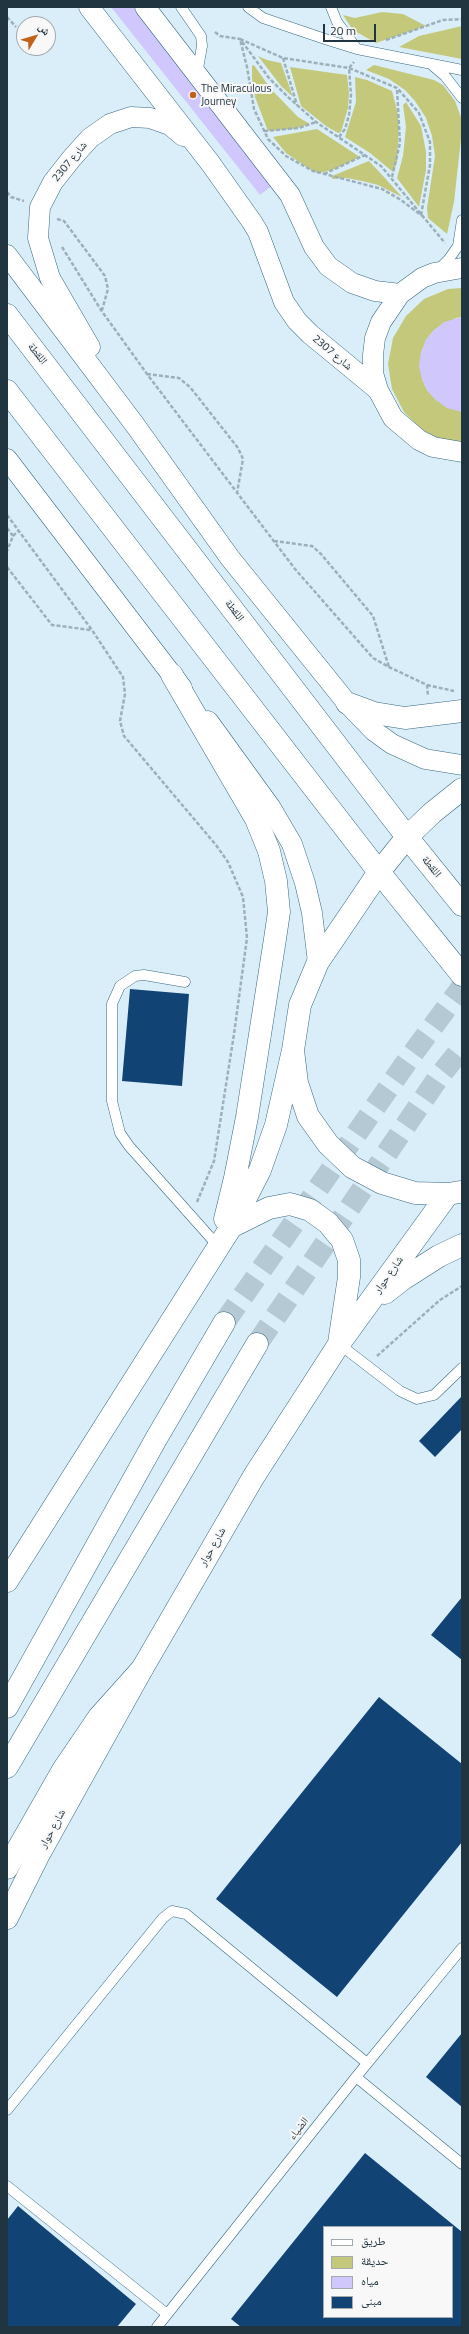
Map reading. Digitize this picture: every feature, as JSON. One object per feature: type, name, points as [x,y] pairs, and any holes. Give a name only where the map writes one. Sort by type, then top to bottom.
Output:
[{"type":"main road","name":"اللقطة","points":[[7,315],[407,838],[462,905]]},
{"type":"main road","points":[[7,391],[379,872],[462,975]]},
{"type":"main road","points":[[172,675],[256,819],[269,851],[276,881],[278,912],[268,985],[235,1178],[218,1246]]},
{"type":"main road","points":[[347,703],[390,716],[405,718],[462,711]]},
{"type":"main road","points":[[7,1581],[230,1227],[260,1170],[276,1125],[293,1050],[300,1006],[318,962],[379,872],[407,838],[432,813],[462,789]]},
{"type":"main road","points":[[293,1050],[297,1084],[308,1116],[328,1144],[352,1167],[382,1184],[415,1193],[455,1193]]},
{"type":"main road","name":"شارع حوار","points":[[7,1918],[38,1856],[142,1669],[254,1476],[339,1344],[455,1193]]},
{"type":"main road","points":[[230,1227],[269,1208],[290,1204],[310,1210],[328,1223],[342,1240],[348,1260],[349,1277],[339,1344]]},
{"type":"main road","points":[[366,1309],[403,1279],[439,1256],[462,1245]]},
{"type":"main road","points":[[7,1707],[156,1439],[224,1323]]},
{"type":"main road","points":[[7,1767],[257,1344]]},
{"type":"main road","points":[[7,1868],[63,1770],[99,1717],[142,1669]]},
{"type":"street","name":"شارع 2307","points":[[89,7],[197,146],[258,232],[284,302],[297,321],[310,334],[378,390]]},
{"type":"street","points":[[145,7],[290,195],[314,247],[328,266],[352,283],[375,291],[400,294]]},
{"type":"street","name":"شارع 2307","points":[[135,425],[50,278],[38,238],[48,213],[53,182],[90,138],[110,124],[131,118],[150,118],[170,125],[197,146]]},
{"type":"street","points":[[7,255],[135,425],[230,558],[347,703],[374,731],[392,744],[425,759],[462,765]]},
{"type":"street","points":[[462,268],[434,273],[411,285],[400,294],[389,307],[375,338],[373,373],[378,390],[393,418],[405,430],[433,447],[462,452]]},
{"type":"street","points":[[7,459],[172,675],[271,808],[292,844],[305,883],[312,913],[318,962]]},
{"type":"lane","points":[[181,7],[201,36],[202,46],[197,74]]},
{"type":"lane","points":[[248,7],[263,18],[356,50],[462,70]]},
{"type":"lane","points":[[331,7],[337,22],[356,50]]},
{"type":"lane","points":[[430,64],[445,76],[462,98]]},
{"type":"lane","points":[[434,273],[449,259],[458,246],[462,220]]},
{"type":"lane","points":[[185,982],[144,974],[135,976],[120,986],[112,1004],[112,1101],[118,1127],[129,1146],[218,1246]]},
{"type":"lane","points":[[339,1344],[400,1392],[416,1399],[434,1395],[462,1368]]},
{"type":"lane","points":[[7,2110],[163,1918],[172,1911],[178,1910],[186,1914],[367,2063]]},
{"type":"lane","name":"الضياء","points":[[157,2327],[367,2063],[462,1948]]},
{"type":"lane","points":[[356,2077],[462,2164]]},
{"type":"lane","points":[[7,2186],[167,2314]]},
{"type":"path","points":[[7,17],[16,27]]},
{"type":"path","points":[[382,42],[443,20],[462,19]]},
{"type":"path","points":[[210,28],[220,36],[240,40],[283,58],[349,68],[397,88],[419,113],[430,142],[430,165],[421,215]]},
{"type":"path","points":[[240,40],[269,78],[298,106],[316,122],[365,154],[392,177],[421,215],[447,244]]},
{"type":"path","points":[[240,40],[247,68],[254,109],[268,139],[286,156],[313,171],[382,189],[401,200],[421,215]]},
{"type":"path","points":[[339,137],[345,129],[349,115],[351,95],[349,68],[356,50]]},
{"type":"path","points":[[283,58],[298,106]]},
{"type":"path","points":[[392,177],[400,144],[397,88]]},
{"type":"path","points":[[264,131],[299,128],[316,122]]},
{"type":"path","points":[[323,174],[365,154]]},
{"type":"path","points":[[7,192],[11,197],[64,221],[105,276],[108,289],[102,310]]},
{"type":"path","points":[[48,213],[56,225]]},
{"type":"path","points":[[61,244],[102,310],[147,374],[295,568],[373,658],[427,685],[462,692]]},
{"type":"path","points":[[147,374],[179,378],[190,387],[238,448],[243,459],[237,493]]},
{"type":"path","points":[[7,515],[92,630],[123,677],[126,694],[120,721],[124,736],[216,845],[228,862],[243,897],[247,938],[214,1161],[190,1215]]},
{"type":"path","points":[[7,528],[13,536]]},
{"type":"path","points":[[7,551],[13,536],[19,530]]},
{"type":"path","points":[[274,541],[312,546],[321,554],[373,616],[389,667]]},
{"type":"path","points":[[7,567],[52,625],[92,630]]},
{"type":"path","points":[[427,685],[429,715]]},
{"type":"path","points":[[366,1366],[440,1300],[462,1286]]},
{"type":"green space","points":[[382,12],[403,14],[426,26],[376,43],[353,30],[343,15],[355,18]]},
{"type":"green space","points":[[462,26],[462,59],[399,47],[419,36]]},
{"type":"green space","points":[[258,56],[267,60],[281,63],[293,97],[281,86]]},
{"type":"green space","points":[[254,65],[270,88],[298,117],[310,124],[294,129],[268,131],[255,97],[252,78],[252,66]]},
{"type":"green space","points":[[374,65],[434,80],[443,85],[455,101],[461,117],[461,139],[454,202],[447,234],[428,218],[427,208],[435,156],[432,136],[426,118],[415,101],[405,90],[389,79],[366,70]]},
{"type":"green space","points":[[290,67],[347,75],[349,93],[348,108],[341,132],[338,133],[326,126],[301,106]]},
{"type":"green space","points":[[355,77],[367,80],[392,91],[398,114],[399,128],[397,162],[393,172],[370,153],[345,137],[356,102]]},
{"type":"green space","points":[[406,102],[421,126],[426,152],[426,170],[419,207],[397,178],[403,156],[406,127],[403,105]]},
{"type":"green space","points":[[317,129],[360,157],[335,169],[320,173],[314,172],[286,153],[273,137]]},
{"type":"green space","points":[[369,161],[402,197],[378,185],[347,178],[332,179],[332,176]]},
{"type":"green space","points":[[462,288],[462,317],[456,318],[434,330],[426,340],[421,353],[422,379],[427,390],[436,400],[462,412],[462,443],[445,441],[422,430],[404,412],[392,389],[388,364],[393,338],[406,316],[424,299],[448,289]]},
{"type":"water","name":"The Miraculous Journey","points":[[111,7],[135,7],[274,184],[260,195]]},
{"type":"water","points":[[462,317],[461,412],[447,408],[436,400],[427,390],[422,379],[419,366],[421,353],[426,340],[434,330],[444,322]]},
{"type":"building","points":[[130,989],[189,994],[182,1086],[122,1081]]},
{"type":"building","points":[[462,1396],[462,1429],[435,1457],[419,1441]]},
{"type":"building","points":[[462,1597],[462,1660],[431,1635]]},
{"type":"building","points":[[379,1697],[462,1764],[462,1842],[337,1997],[216,1899]]},
{"type":"building","points":[[462,2033],[462,2107],[426,2077]]},
{"type":"building","points":[[365,2153],[462,2232],[462,2327],[241,2327],[231,2319]]},
{"type":"building","points":[[18,2206],[136,2304],[117,2327],[7,2327],[7,2220]]},
{"type":"tunnel","points":[[224,1323],[408,1060],[462,987]]},
{"type":"tunnel","points":[[257,1344],[438,1078],[462,1048]]},
{"type":"place","name":"The Miraculous Journey","points":[[193,95]]}]
